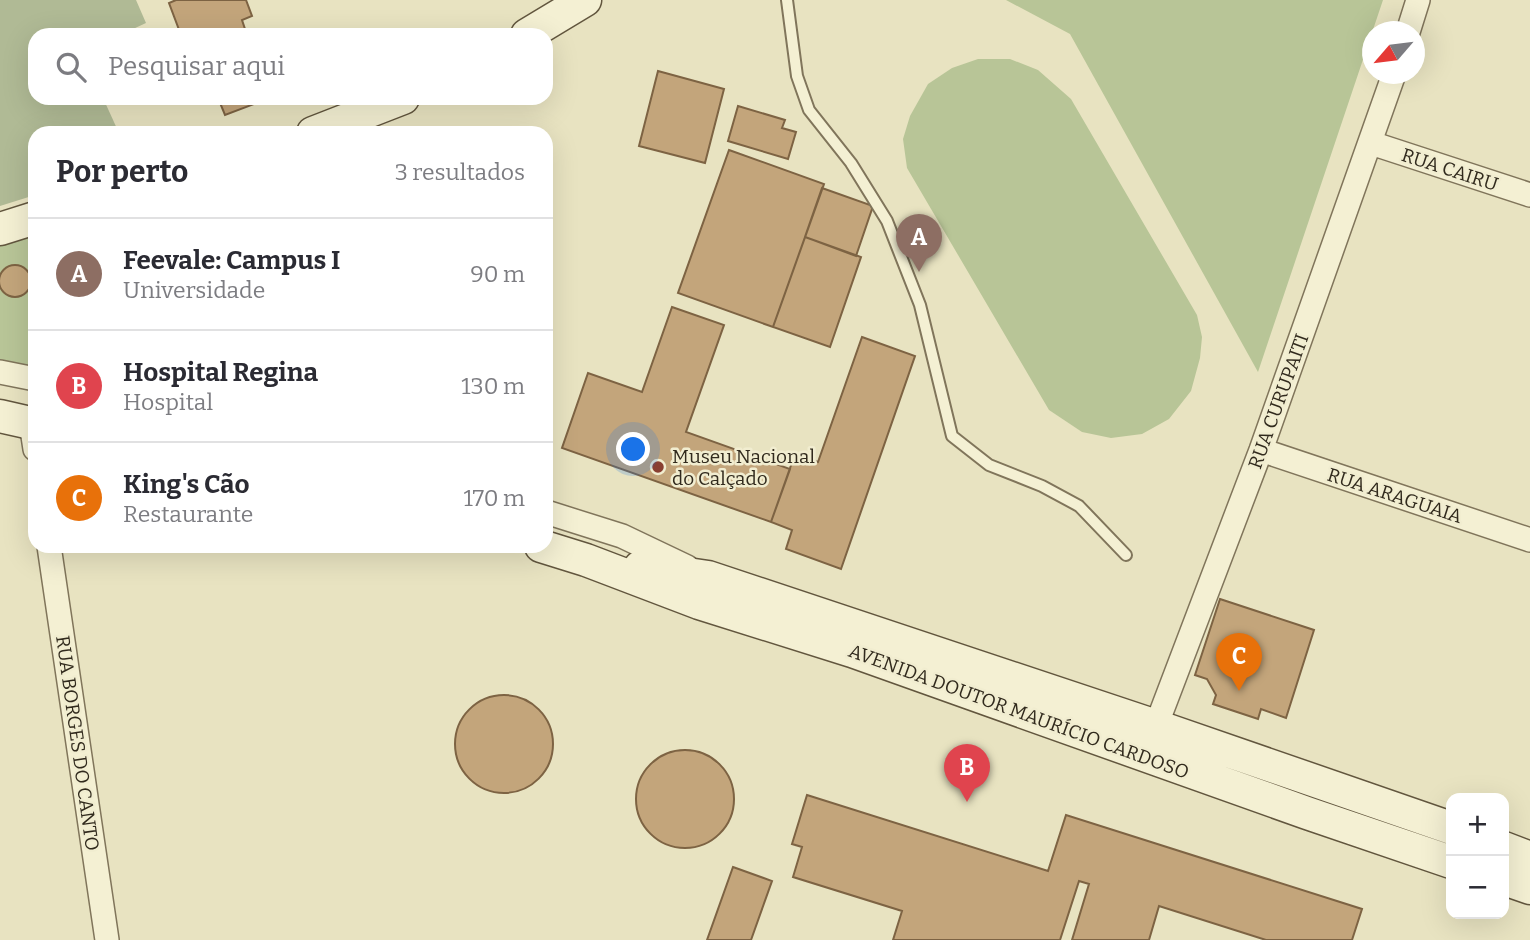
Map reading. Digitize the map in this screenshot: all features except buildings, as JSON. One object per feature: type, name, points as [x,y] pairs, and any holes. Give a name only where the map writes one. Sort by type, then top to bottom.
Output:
[{"type":"main road","points":[[539,28],[585,0]]},
{"type":"main road","points":[[331,126],[385,105]]},
{"type":"main road","points":[[0,229],[28,220]]},
{"type":"main road","points":[[0,416],[28,429]]},
{"type":"main road","name":"AVENIDA DOUTOR MAURÍCIO CARDOSO","points":[[553,550],[699,603],[855,639]]},
{"type":"main road","name":"AVENIDA DOUTOR MAURÍCIO CARDOSO","points":[[586,560],[708,577],[855,639],[1105,725],[1183,769],[1446,860]]},
{"type":"main road","name":"AVENIDA DOUTOR MAURÍCIO CARDOSO","points":[[1105,725],[1156,726],[1437,823]]},
{"type":"main road","points":[[1183,769],[1193,739]]},
{"type":"main road","points":[[1307,813],[1317,782]]},
{"type":"main road","points":[[1412,848],[1413,837],[1437,823]]},
{"type":"main road","points":[[1509,850],[1530,858]]},
{"type":"main road","points":[[1509,881],[1530,888]]},
{"type":"street","points":[[1411,21],[1418,0]]},
{"type":"street","name":"RUA CURUPAITI","points":[[1156,726],[1261,450],[1391,84]]},
{"type":"street","name":"RUA CAIRU","points":[[1371,143],[1530,195]]},
{"type":"street","points":[[0,372],[28,378]]},
{"type":"street","name":"RUA ARAGUAIA","points":[[1261,450],[1530,540]]},
{"type":"street","points":[[553,514],[622,536],[708,577]]},
{"type":"street","name":"RUA BORGES DO CANTO","points":[[50,553],[107,940]]},
{"type":"lane","points":[[787,0],[797,76],[809,110],[851,163],[887,221],[920,306],[952,436],[989,465],[1042,486],[1079,506],[1126,555]]},
{"type":"green space","points":[[0,0],[136,0],[146,23],[135,28],[28,28],[28,105],[106,105],[116,126],[28,126],[28,197],[0,206]]},
{"type":"green space","points":[[1006,0],[1383,0],[1376,21],[1362,21],[1362,62],[1258,372],[1070,34]]},
{"type":"green space","points":[[978,59],[1010,59],[1038,70],[1071,99],[1197,315],[1202,337],[1200,358],[1191,391],[1169,419],[1142,434],[1111,438],[1082,432],[1049,410],[907,168],[903,139],[910,116],[928,84],[952,68]]},
{"type":"green space","points":[[28,227],[28,374],[0,368],[0,235]]},
{"type":"place","name":"Feevale: Campus I","points":[[919,272]]},
{"type":"place","name":"Museu Nacional do Calçado","points":[[658,467]]},
{"type":"place","name":"King's Cão","points":[[1239,691]]},
{"type":"place","name":"Hospital Regina","points":[[967,802]]}]
